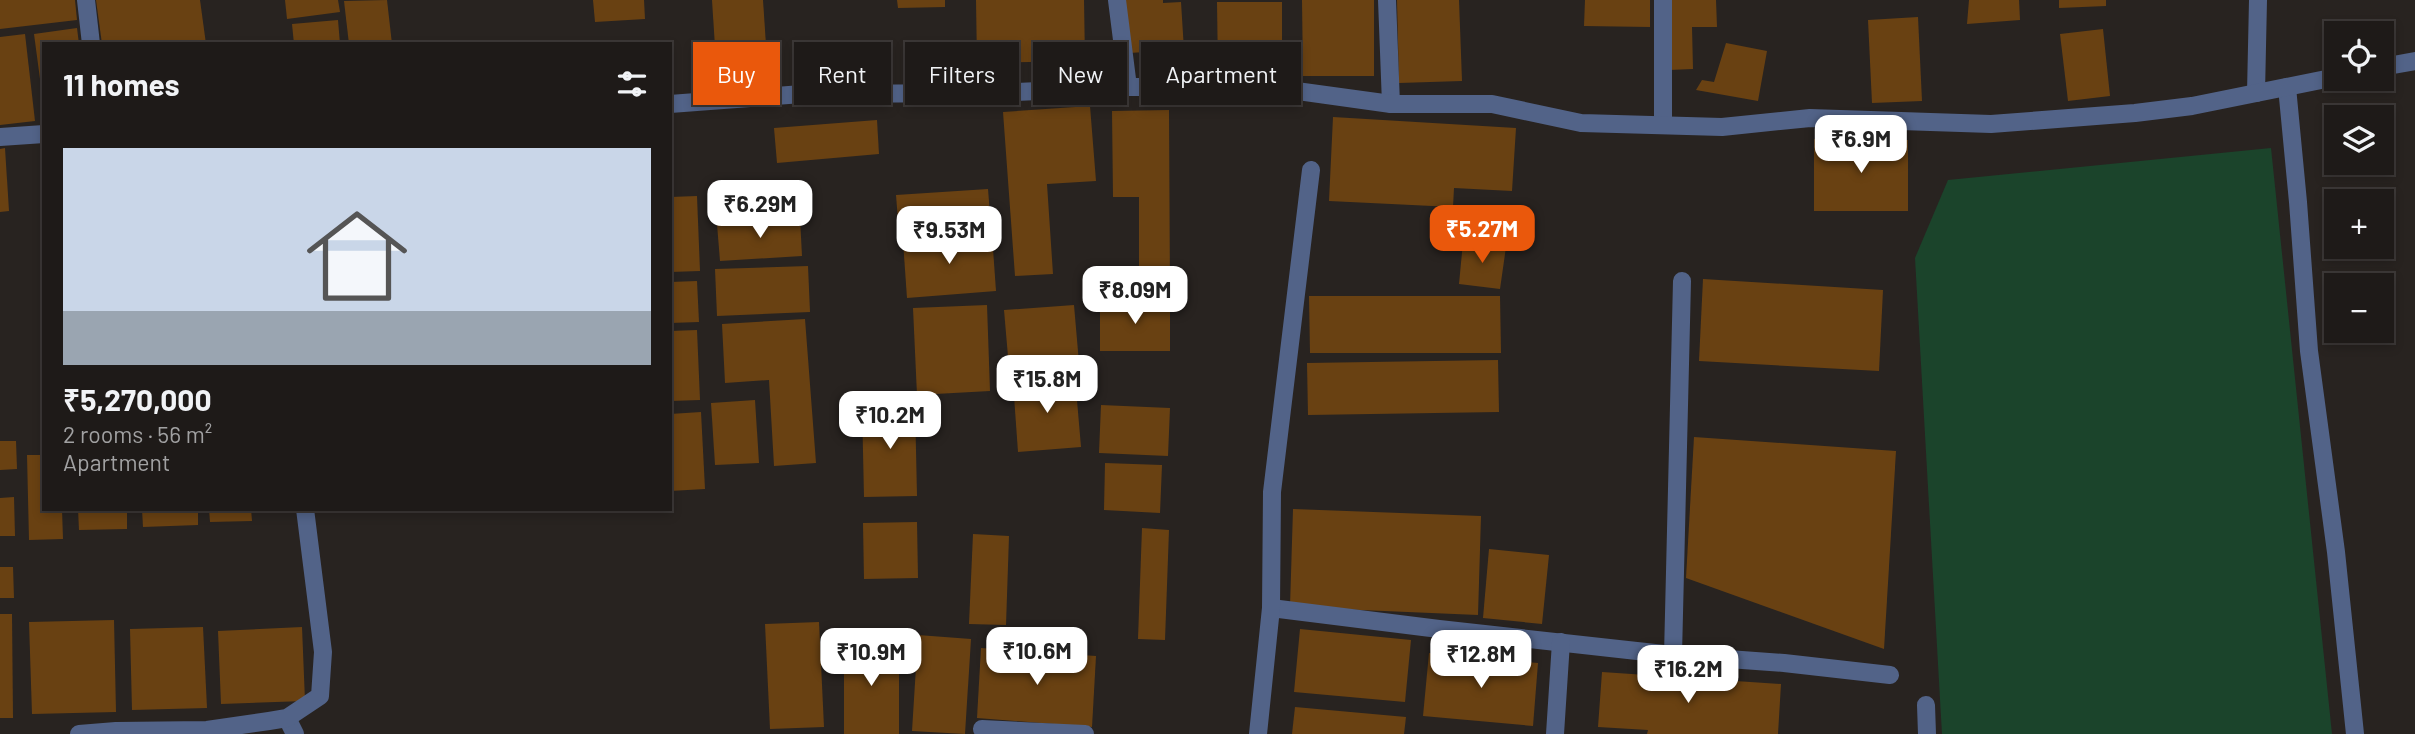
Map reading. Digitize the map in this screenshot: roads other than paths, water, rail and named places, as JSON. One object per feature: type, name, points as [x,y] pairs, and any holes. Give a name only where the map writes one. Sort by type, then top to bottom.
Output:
[{"type":"street","points":[[86,0],[91,42]]},
{"type":"street","points":[[1117,0],[1128,87]]},
{"type":"street","points":[[1387,0],[1391,104]]},
{"type":"street","points":[[1663,0],[1663,124]]},
{"type":"street","points":[[2256,93],[2258,0]]},
{"type":"street","points":[[2394,65],[2415,61]]},
{"type":"street","points":[[672,104],[802,94],[992,93],[1128,87],[1268,87],[1391,104],[1492,104],[1581,123],[1722,127],[1810,118],[1991,124],[2192,106],[2324,80]]},
{"type":"street","points":[[2287,88],[2309,351],[2336,552],[2355,734]]},
{"type":"street","points":[[0,137],[42,134]]},
{"type":"street","points":[[1258,734],[1271,608],[1272,492],[1311,170]]},
{"type":"street","points":[[1673,655],[1682,281]]},
{"type":"street","points":[[79,734],[291,726],[320,696],[323,652],[305,511]]},
{"type":"street","points":[[1271,608],[1673,655],[1784,663],[1890,675]]},
{"type":"street","points":[[1555,734],[1561,642]]},
{"type":"street","points":[[1926,705],[1927,734]]},
{"type":"street","points":[[982,729],[1085,734]]}]
